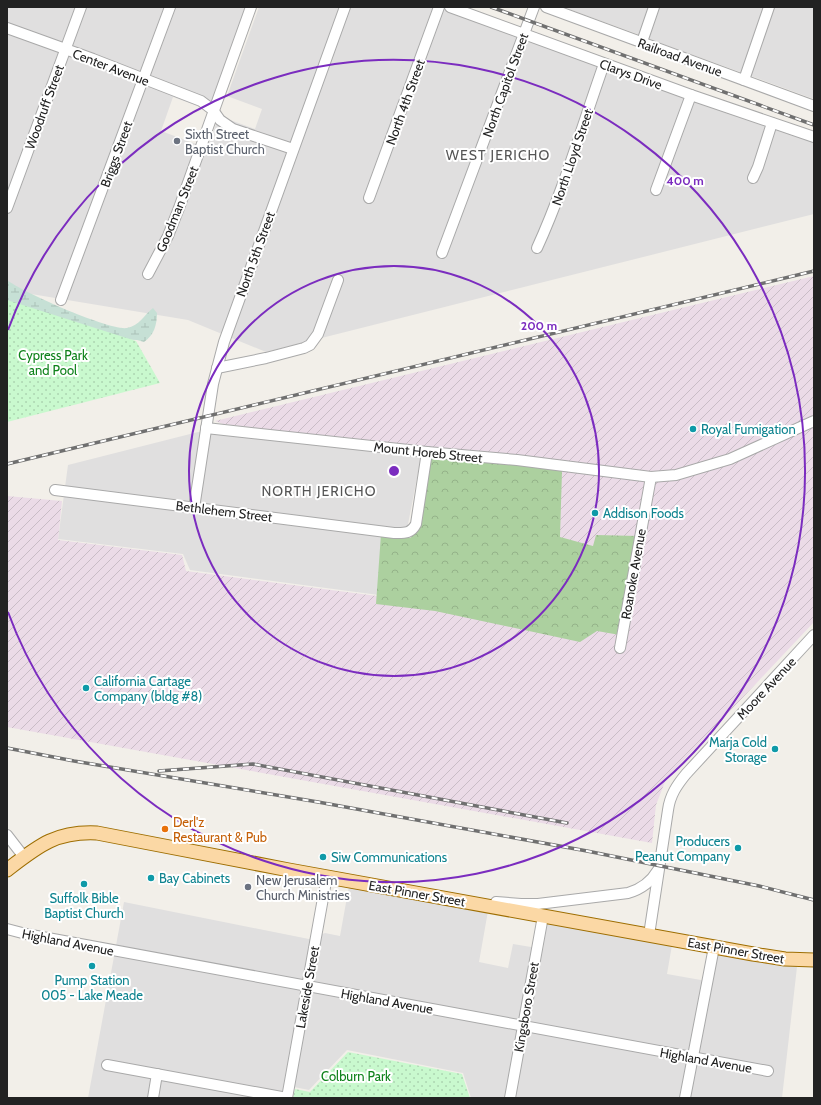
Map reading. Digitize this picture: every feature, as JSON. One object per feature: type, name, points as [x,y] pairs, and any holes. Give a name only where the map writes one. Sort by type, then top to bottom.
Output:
[{"type":"main road","name":"East Pinner Street","points":[[7,870],[37,847],[60,836],[85,832],[97,833],[714,947],[785,959],[814,960]]},
{"type":"street","name":"Woodruff Street","points":[[7,208],[81,7]]},
{"type":"street","name":"Briggs Street","points":[[61,300],[170,7]]},
{"type":"street","name":"Goodman Street","points":[[148,274],[168,236],[251,7]]},
{"type":"street","name":"North 5th Street","points":[[194,508],[217,368],[226,335],[345,7]]},
{"type":"street","name":"North 4th Street","points":[[370,198],[440,7]]},
{"type":"street","name":"Clarys Drive","points":[[450,7],[604,64],[772,124],[814,137]]},
{"type":"street","name":"North Capitol Street","points":[[442,253],[534,7]]},
{"type":"street","name":"Railroad Avenue","points":[[546,7],[814,106]]},
{"type":"street","points":[[642,42],[654,7]]},
{"type":"street","points":[[744,80],[769,7]]},
{"type":"street","name":"Center Avenue","points":[[7,28],[201,101],[213,110],[220,120],[233,129],[293,149]]},
{"type":"street","name":"North Lloyd Street","points":[[536,248],[546,228],[561,189],[604,64]]},
{"type":"street","points":[[656,190],[691,95]]},
{"type":"street","points":[[753,178],[772,124]]},
{"type":"street","points":[[217,368],[266,358],[310,345],[318,334],[338,280]]},
{"type":"street","name":"Mount Horeb Street","points":[[206,428],[427,452],[517,460],[651,477],[676,475],[730,459],[814,421]]},
{"type":"street","name":"Bethlehem Street","points":[[55,490],[394,533],[406,533],[410,532],[416,524],[427,452]]},
{"type":"street","name":"Roanoke Avenue","points":[[620,648],[651,477]]},
{"type":"street","name":"Moore Avenue","points":[[650,935],[669,801],[676,786],[814,635]]},
{"type":"street","points":[[7,835],[24,857]]},
{"type":"street","name":"Moore Avenue","points":[[427,895],[522,904],[538,904],[584,899],[634,891],[647,884],[653,878],[660,866]]},
{"type":"street","name":"Lakeside Street","points":[[287,1098],[328,876]]},
{"type":"street","name":"Kingsboro Street","points":[[510,1098],[543,916]]},
{"type":"street","name":"Highland Avenue","points":[[7,929],[26,934],[308,987],[768,1071]]},
{"type":"street","points":[[685,1098],[714,947]]},
{"type":"street","points":[[107,1065],[287,1098]]},
{"type":"street","points":[[153,1098],[157,1074]]},
{"type":"shaded area","points":[[7,7],[249,7],[211,111],[173,97],[161,131],[207,148],[219,116],[255,129],[262,109],[227,96],[259,7],[460,7],[814,137],[814,214],[266,352],[188,320],[7,290]]},
{"type":"shaded area","points":[[563,7],[649,7],[640,35]]},
{"type":"shaded area","points":[[660,7],[814,7],[814,99],[649,39]]},
{"type":"shaded area","points":[[814,276],[814,622],[666,779],[656,805],[652,843],[7,727],[7,496],[62,501],[58,540],[182,555],[186,571],[408,600],[482,455],[223,424],[215,421]]},
{"type":"shaded area","points":[[198,432],[421,457],[394,597],[190,570],[183,554],[58,539],[68,465]]},
{"type":"shaded area","points":[[349,886],[488,911],[479,962],[508,968],[513,944],[543,949],[547,923],[672,945],[667,974],[712,982],[718,955],[797,967],[782,1098],[471,1098],[463,1073],[347,1050],[309,1090],[284,1085],[281,1098],[88,1098],[124,902],[309,939],[325,933],[340,936]]},
{"type":"green space","points":[[7,280],[16,286],[66,310],[118,327],[127,328],[135,325],[153,308],[157,313],[156,326],[153,333],[144,342],[137,340],[7,329]]},
{"type":"green space","name":"Cypress Park and Pool","points":[[7,300],[136,341],[160,383],[7,422]]},
{"type":"green space","points":[[432,455],[562,471],[560,537],[593,546],[596,535],[638,536],[620,635],[597,631],[580,642],[435,611],[376,604],[381,534],[410,538],[417,532]]},
{"type":"green space","name":"Colburn Park","points":[[348,1052],[462,1074],[470,1098],[293,1098],[295,1089],[310,1092]]},
{"type":"railway","points":[[491,7],[814,125]]},
{"type":"railway","points":[[7,464],[814,271]]},
{"type":"railway","points":[[7,748],[74,761],[318,802],[587,851],[759,886],[814,900]]},
{"type":"railway","points":[[159,771],[253,764],[567,823]]},
{"type":"place","name":"Sixth Street Baptist Church","points":[[177,141]]},
{"type":"place","name":"Royal Fumigation","points":[[693,429]]},
{"type":"place","name":"Addison Foods","points":[[595,513]]},
{"type":"place","name":"California Cartage Company (bldg #8)","points":[[86,688]]},
{"type":"place","name":"Marja Cold Storage","points":[[775,749]]},
{"type":"place","name":"Derl'z Restaurant & Pub","points":[[165,829]]},
{"type":"place","name":"Producers Peanut Company","points":[[738,848]]},
{"type":"place","name":"Siw Communications","points":[[323,857]]},
{"type":"place","name":"Bay Cabinets","points":[[151,878]]},
{"type":"place","name":"Suffolk Bible Baptist Church","points":[[84,884]]},
{"type":"place","name":"New Jerusalem Church Ministries","points":[[248,887]]},
{"type":"place","name":"Pump Station 005 - Lake Meade","points":[[92,966]]},
{"type":"district","name":"WEST JERICHO","points":[[498,155]]},
{"type":"district","name":"NORTH JERICHO","points":[[319,491]]}]
